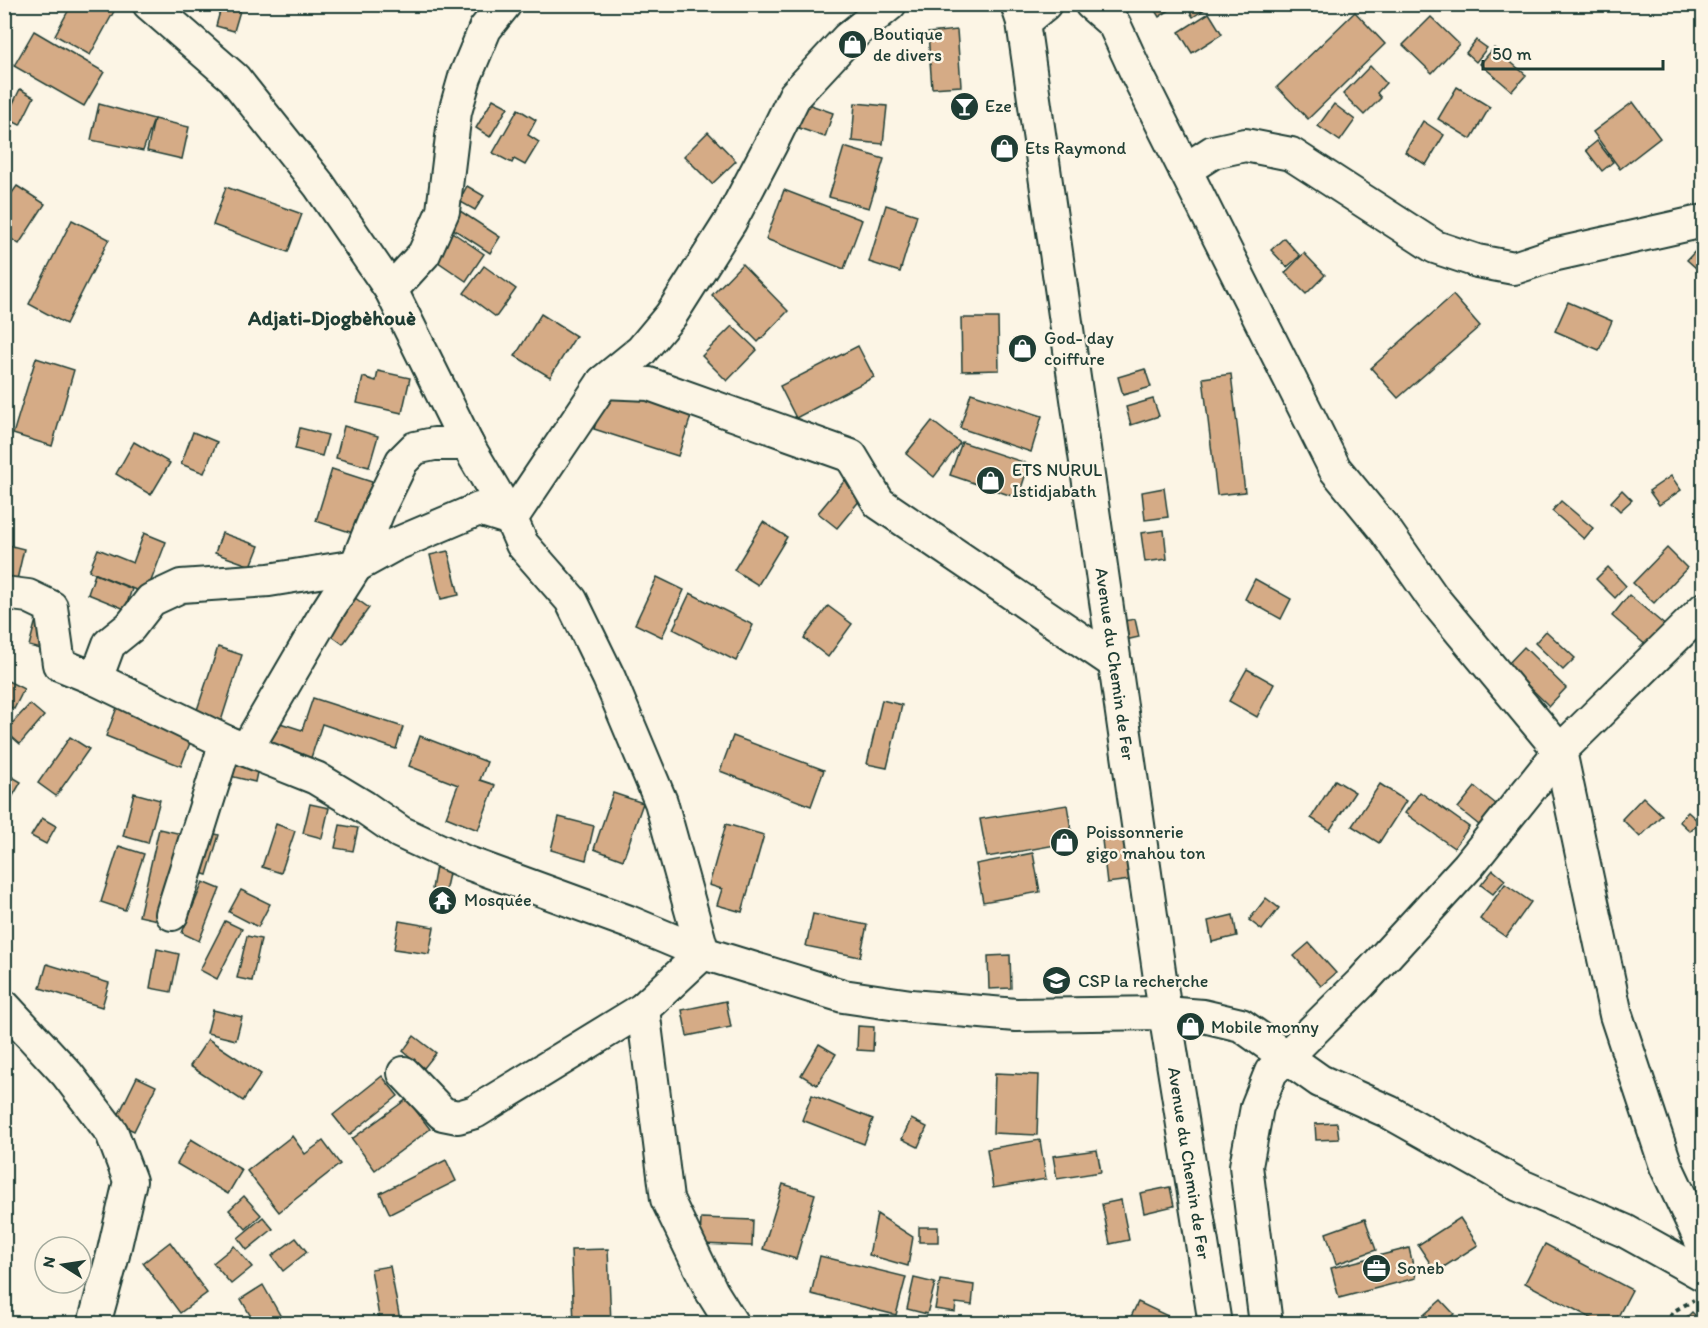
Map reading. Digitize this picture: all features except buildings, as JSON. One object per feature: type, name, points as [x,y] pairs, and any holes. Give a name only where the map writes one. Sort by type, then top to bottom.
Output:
[{"type":"street","points":[[149,4],[234,78],[319,185],[391,290],[467,444],[511,519],[522,544],[571,600],[609,678],[661,802],[703,953]]},
{"type":"street","points":[[176,4],[191,41]]},
{"type":"street","points":[[391,290],[424,254],[443,211],[455,112],[465,77],[484,29],[505,4]]},
{"type":"street","points":[[511,519],[603,382],[641,351],[671,315],[730,222],[795,95],[847,39],[890,4]]},
{"type":"street","points":[[1091,4],[1114,24],[1335,469],[1386,531],[1433,598],[1560,751],[1616,1015],[1666,1166],[1704,1247]]},
{"type":"street","name":"Avenue du Chemin de Fer","points":[[1028,10],[1115,663],[1165,1013],[1215,1323]]},
{"type":"street","points":[[1185,170],[1213,152],[1245,145],[1290,154],[1435,247],[1477,261],[1514,267],[1553,255],[1704,221]]},
{"type":"street","points":[[603,382],[649,384],[851,456],[879,504],[1115,663]]},
{"type":"street","points":[[172,914],[236,746],[356,566],[380,506],[402,461],[415,448],[434,444],[467,444]]},
{"type":"street","points":[[96,680],[109,644],[130,627],[151,600],[182,586],[269,580],[356,566],[394,545],[479,509],[511,519]]},
{"type":"street","points":[[4,593],[28,596],[51,607],[59,664],[236,746],[316,778],[400,832],[465,862],[629,922],[703,953],[843,996],[911,1006],[1016,1015],[1165,1013],[1203,1016],[1241,1025],[1320,1081],[1389,1112],[1519,1185],[1625,1232],[1704,1275]]},
{"type":"street","points":[[1266,1323],[1246,1166],[1257,1107],[1271,1072],[1361,983],[1468,866],[1560,751],[1704,609]]},
{"type":"street","points":[[404,1073],[442,1114],[458,1117],[475,1112],[643,1009],[703,953]]},
{"type":"street","points":[[4,1006],[67,1074],[112,1133],[130,1180],[113,1255],[94,1323]]},
{"type":"street","points":[[643,1009],[667,1199],[712,1292],[732,1323]]},
{"type":"path","points":[[1665,1323],[1674,1311],[1704,1295]]},
{"type":"place","name":"Boutique de divers","points":[[852,44]]},
{"type":"place","name":"Eze","points":[[964,106]]},
{"type":"place","name":"Ets Raymond","points":[[1004,148]]},
{"type":"place","name":"God- day coiffure","points":[[1023,348]]},
{"type":"place","name":"ETS NURUL Istidjabath","points":[[991,480]]},
{"type":"place","name":"Poissonnerie gigo mahou ton","points":[[1065,842]]},
{"type":"place","name":"Mosquée","points":[[443,900]]},
{"type":"place","name":"CSP la recherche","points":[[1057,981]]},
{"type":"place","name":"Mobile monny","points":[[1190,1027]]},
{"type":"place","name":"Soneb","points":[[1376,1268]]},
{"type":"district","name":"Adjati-Djogbèhouè","points":[[332,317]]}]
